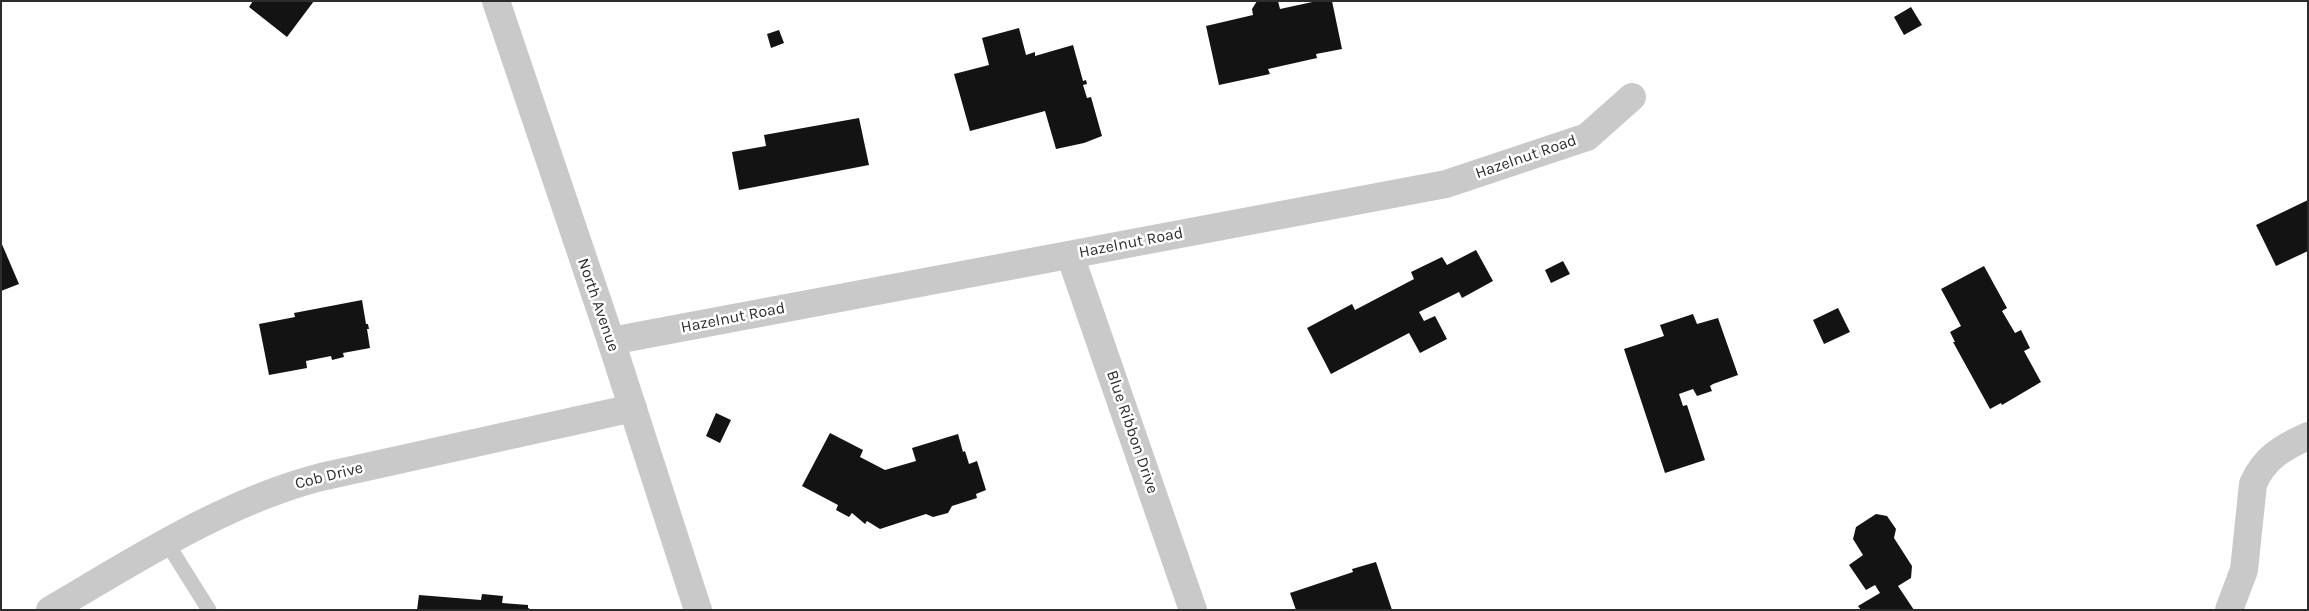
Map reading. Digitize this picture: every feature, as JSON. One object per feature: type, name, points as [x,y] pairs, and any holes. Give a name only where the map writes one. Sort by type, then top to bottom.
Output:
[{"type":"street","name":"North Avenue","points":[[496,1],[611,341],[698,610]]},
{"type":"street","name":"Hazelnut Road","points":[[611,341],[1446,184],[1587,137],[1632,97]]},
{"type":"street","name":"Blue Ribbon Drive","points":[[1070,255],[1193,610]]},
{"type":"street","name":"Cob Drive","points":[[50,610],[167,544],[254,498],[296,483],[633,408]]},
{"type":"street","points":[[2229,610],[2244,570],[2253,484],[2258,471],[2267,460],[2287,446],[2308,436]]},
{"type":"lane","points":[[167,544],[209,610]]},
{"type":"building","points":[[253,1],[314,1],[287,37],[249,7]]},
{"type":"building","points":[[1257,1],[1278,1],[1280,9],[1317,1],[1332,1],[1342,49],[1316,54],[1317,58],[1268,69],[1270,74],[1219,85],[1206,26],[1253,15],[1252,9]]},
{"type":"building","points":[[1911,7],[1922,25],[1904,35],[1894,17]]},
{"type":"building","points":[[1019,28],[1026,55],[1035,52],[1035,56],[1073,45],[1083,81],[1086,80],[1087,84],[1083,85],[1087,98],[1091,97],[1102,136],[1084,143],[1056,149],[1045,111],[970,131],[954,74],[989,65],[982,38]]},
{"type":"building","points":[[779,30],[784,43],[771,48],[767,34]]},
{"type":"building","points":[[859,118],[869,165],[739,190],[732,152],[766,146],[764,135]]},
{"type":"building","points":[[2308,200],[2308,251],[2276,266],[2256,225]]},
{"type":"building","points":[[1,242],[19,284],[1,291]]},
{"type":"building","points":[[1476,250],[1493,281],[1462,298],[1459,292],[1419,312],[1424,321],[1435,316],[1447,339],[1420,353],[1409,333],[1331,374],[1307,328],[1352,304],[1355,310],[1414,279],[1411,272],[1442,257],[1447,265]]},
{"type":"building","points":[[1563,261],[1570,274],[1551,283],[1545,270]]},
{"type":"building","points":[[1984,266],[2007,308],[2002,311],[2015,333],[2021,330],[2030,348],[2024,351],[2041,382],[2002,405],[2001,403],[1990,409],[1953,342],[1955,342],[1950,332],[1961,326],[1941,289]]},
{"type":"building","points":[[362,300],[366,324],[368,324],[369,329],[367,329],[370,348],[343,353],[344,357],[332,360],[331,356],[306,361],[307,368],[269,375],[259,324],[295,317],[294,313]]},
{"type":"building","points":[[1838,308],[1850,332],[1824,344],[1813,320]]},
{"type":"building","points":[[1693,314],[1697,324],[1718,318],[1738,375],[1713,384],[1710,386],[1712,391],[1697,396],[1693,389],[1679,394],[1683,406],[1687,405],[1705,460],[1665,473],[1624,349],[1664,336],[1660,325]]},
{"type":"building","points":[[716,413],[731,420],[720,443],[706,436]]},
{"type":"building","points":[[830,433],[863,450],[860,457],[885,470],[916,461],[912,448],[958,434],[963,452],[965,451],[969,464],[977,461],[986,490],[976,494],[977,498],[952,506],[948,513],[933,517],[926,514],[880,529],[867,521],[865,524],[852,513],[849,517],[836,510],[838,505],[802,486]]},
{"type":"building","points":[[1876,514],[1887,516],[1896,529],[1894,538],[1912,566],[1911,578],[1898,586],[1914,610],[1861,610],[1858,606],[1880,593],[1875,585],[1866,590],[1849,565],[1863,555],[1853,539],[1856,527]]},
{"type":"building","points":[[1376,562],[1392,610],[1296,610],[1290,593],[1353,572],[1352,569]]},
{"type":"building","points":[[482,594],[503,596],[502,603],[528,605],[528,608],[532,610],[417,610],[419,595],[481,600]]}]
